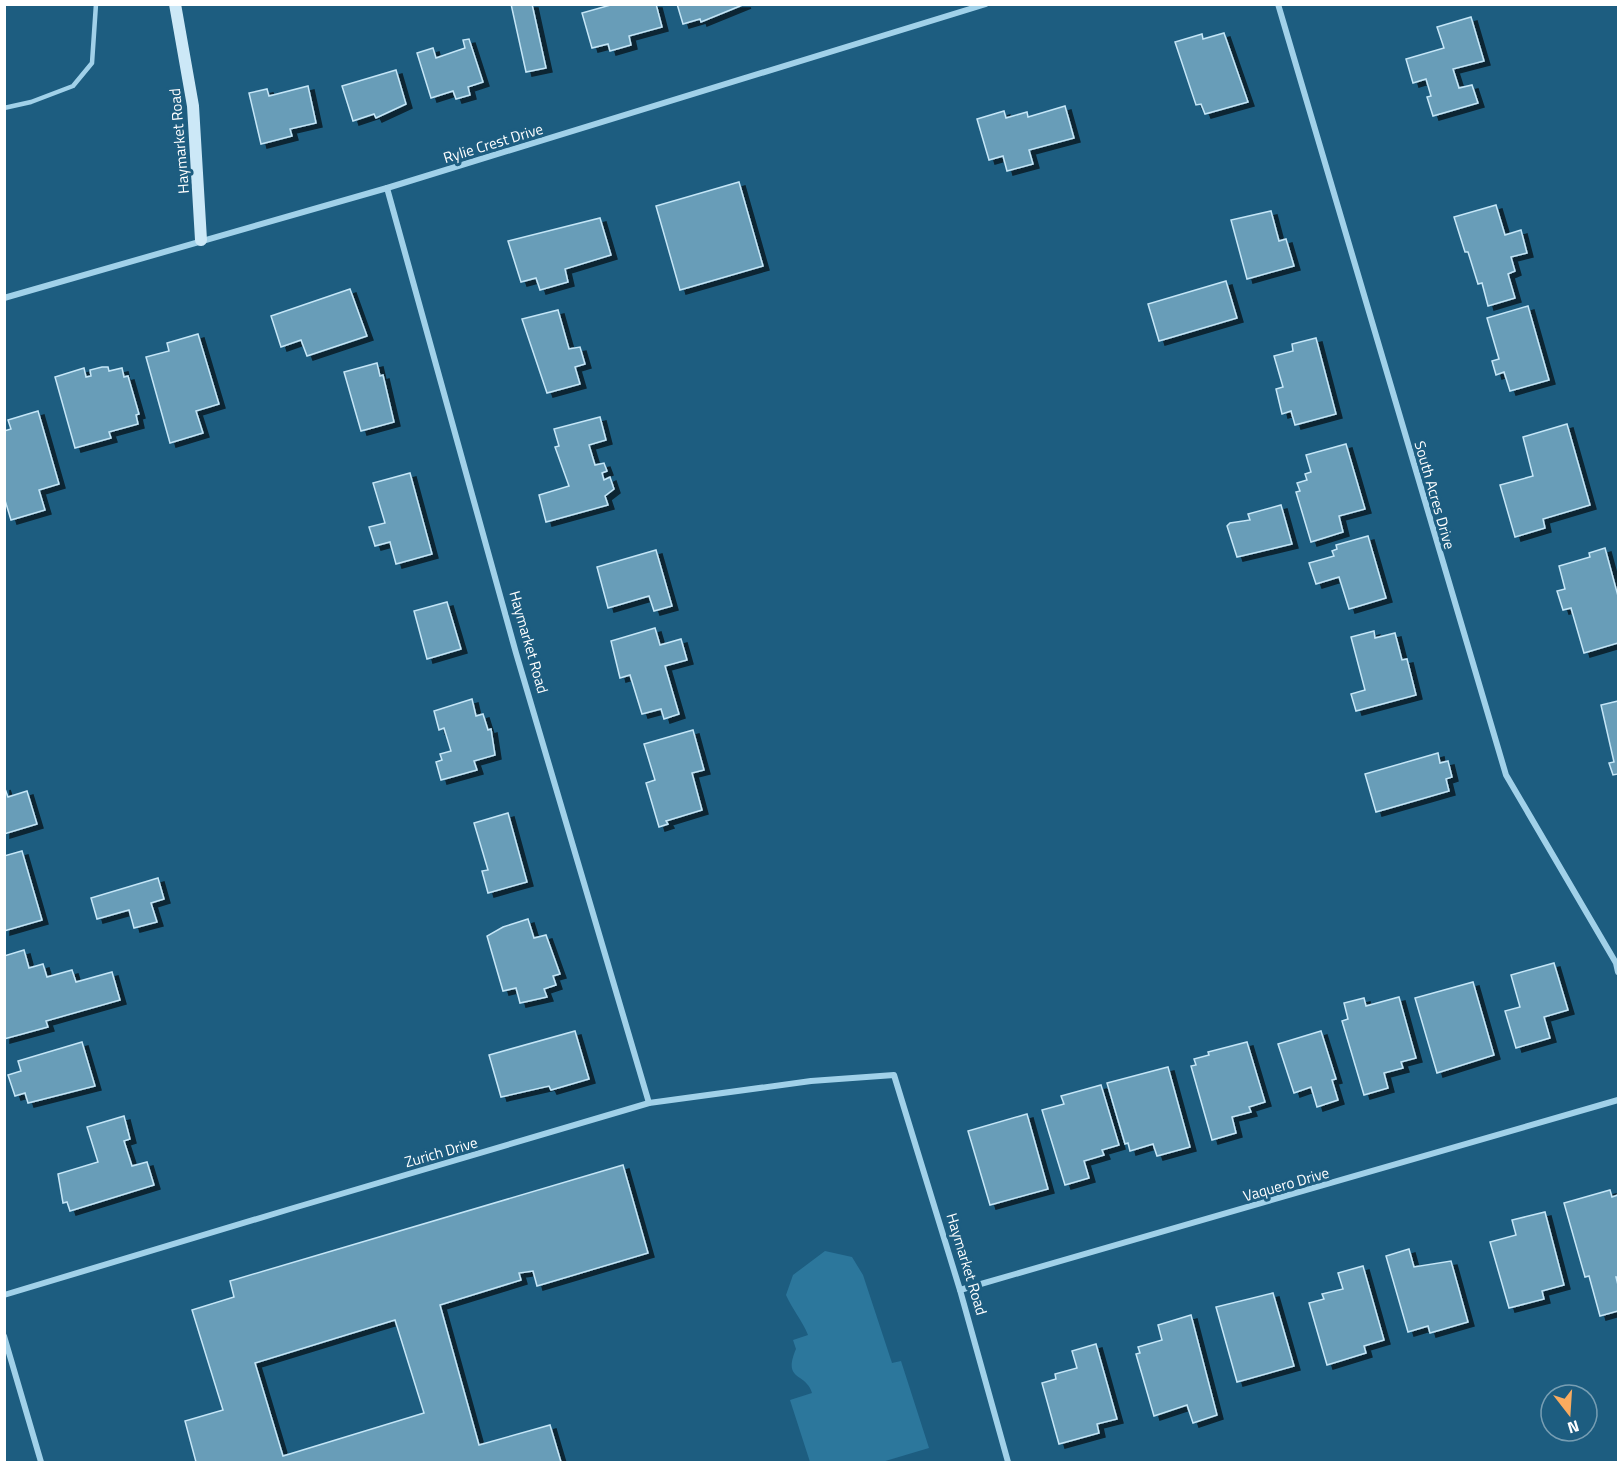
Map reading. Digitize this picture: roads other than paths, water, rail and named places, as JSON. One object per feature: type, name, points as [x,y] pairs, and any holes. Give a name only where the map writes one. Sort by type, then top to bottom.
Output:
[{"type":"street","name":"Haymarket Road","points":[[175,4],[193,106],[201,240]]},
{"type":"street","name":"Rylie Crest Drive","points":[[4,298],[387,188],[986,4]]},
{"type":"street","name":"South Acres Drive","points":[[1278,4],[1506,775],[1616,963],[1618,972]]},
{"type":"street","name":"Haymarket Road","points":[[387,188],[516,653],[650,1103]]},
{"type":"street","name":"Haymarket Road","points":[[894,1075],[960,1290],[1008,1462]]},
{"type":"street","name":"Zurich Drive","points":[[4,1295],[650,1103],[811,1081],[894,1075]]},
{"type":"street","name":"Vaquero Drive","points":[[960,1290],[1618,1100]]},
{"type":"street","points":[[4,1336],[41,1462]]},
{"type":"lane","points":[[4,108],[31,102],[73,86],[92,63],[96,4]]}]
